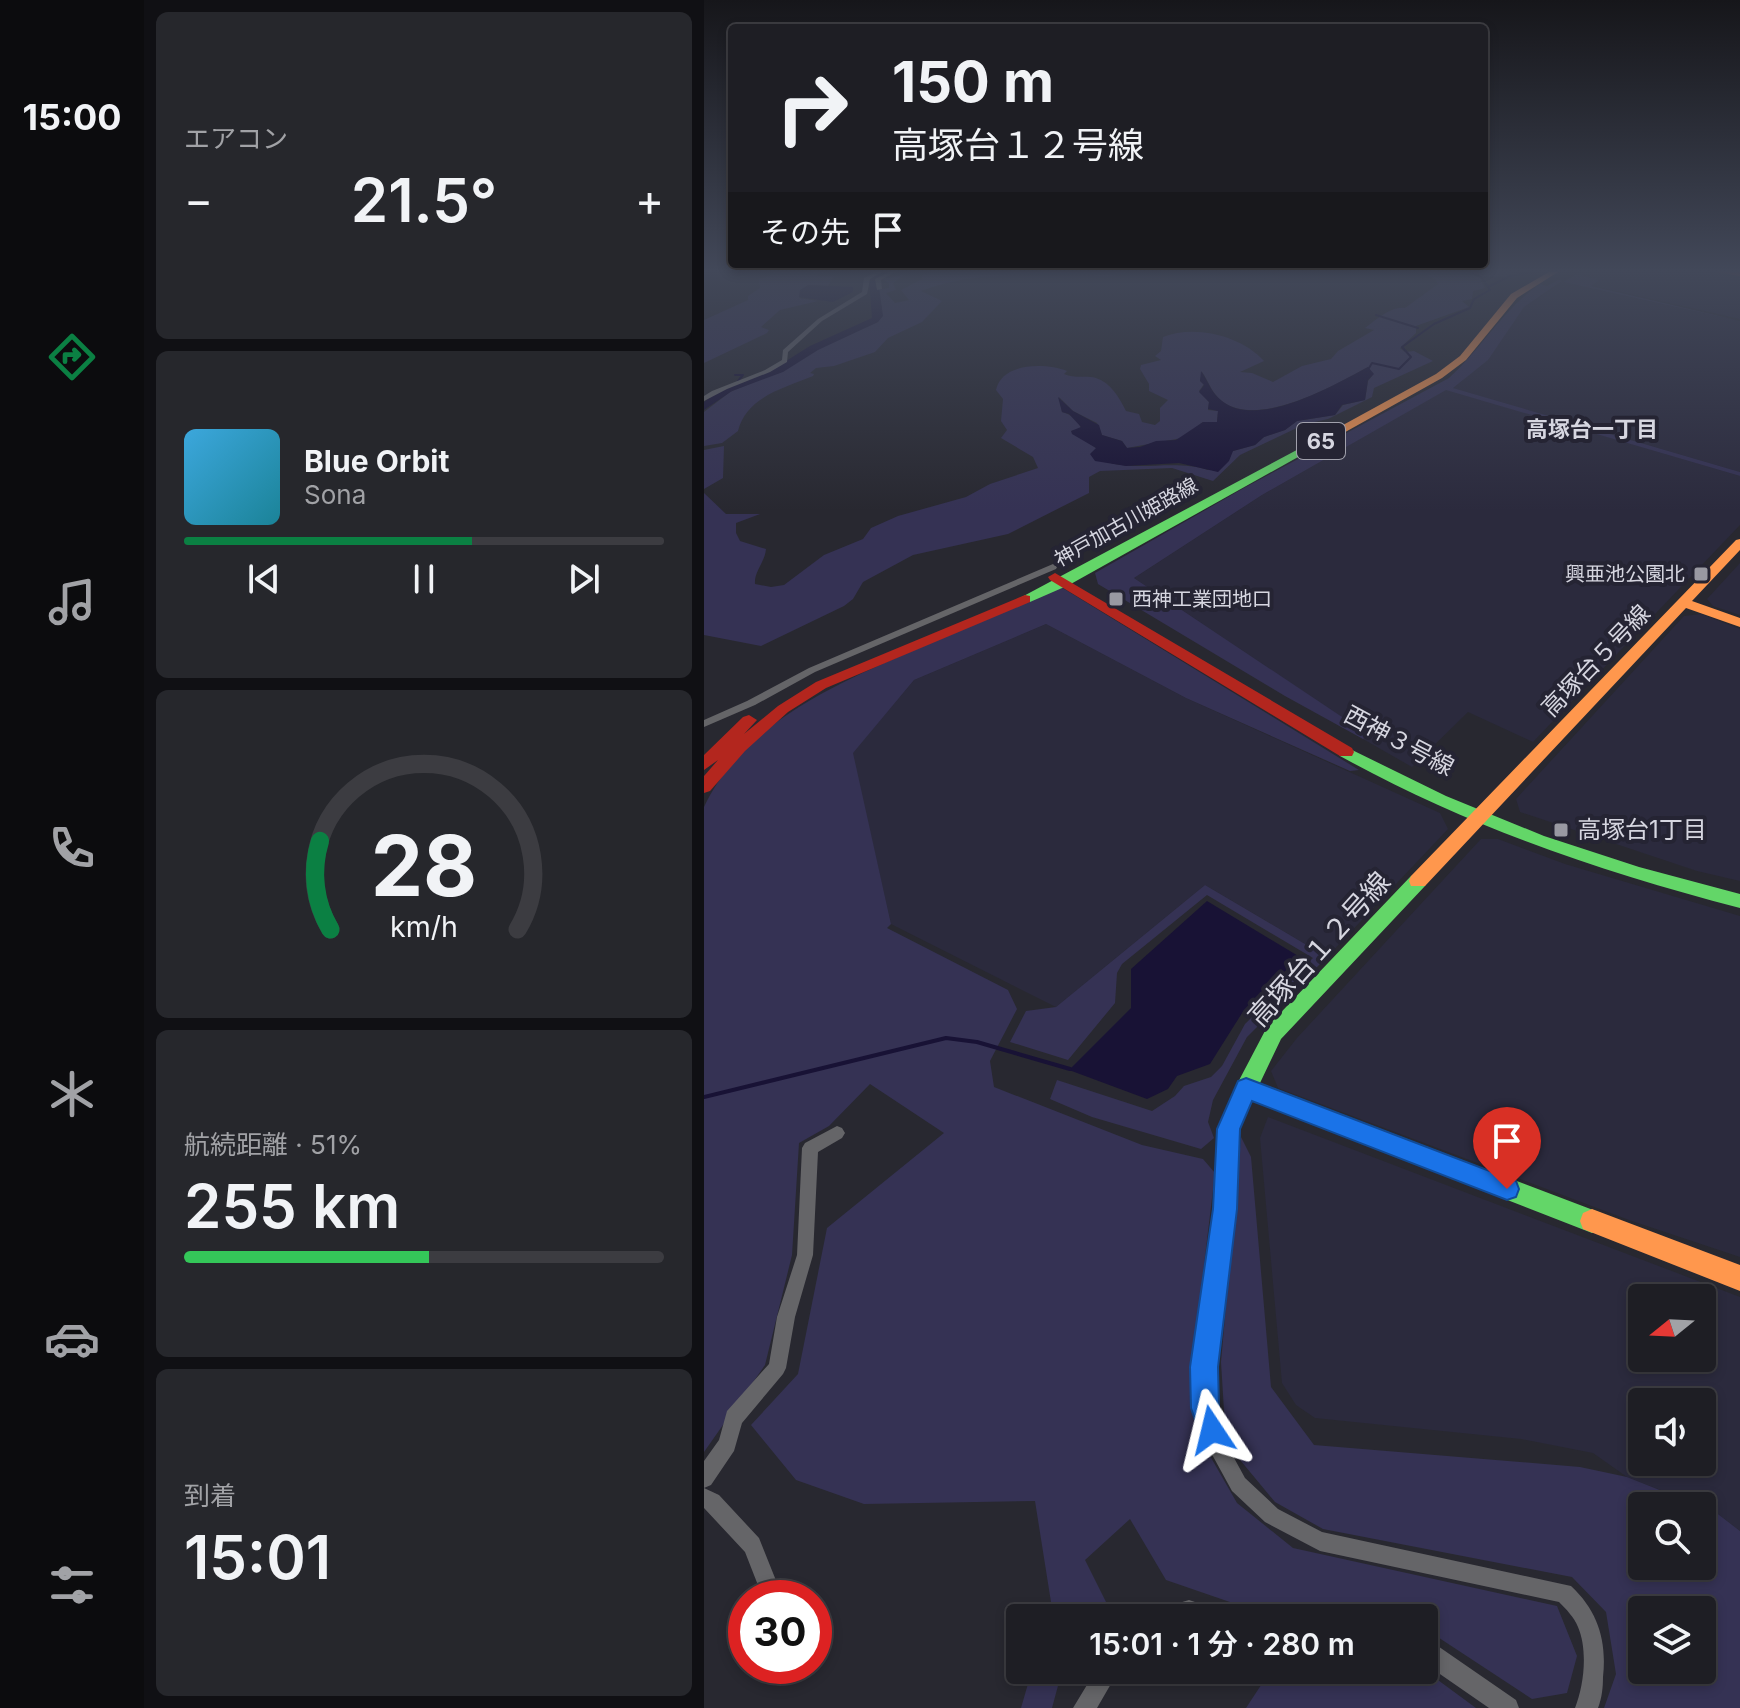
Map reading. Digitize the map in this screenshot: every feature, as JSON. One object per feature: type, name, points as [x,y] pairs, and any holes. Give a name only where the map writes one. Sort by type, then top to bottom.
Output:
[{"type":"main road","name":"神戸加古川姫路線","points":[[704,765],[722,744],[760,711],[795,688],[1058,575],[1428,376],[1457,352]]},
{"type":"main road","name":"神戸加古川姫路線","points":[[704,787],[739,747],[783,709],[821,685],[1058,575],[1439,376],[1468,352]]},
{"type":"main road","name":"高塚台５号線","points":[[1482,816],[1740,543]]},
{"type":"main road","name":"西神３号線","points":[[1058,575],[1320,737],[1394,779],[1557,849],[1677,886],[1740,901]]},
{"type":"main road","points":[[1684,603],[1740,623]]},
{"type":"main road","name":"西神３号線","points":[[1482,816],[1740,892]]},
{"type":"main road","name":"高塚台１２号線","points":[[1246,1088],[1274,1033],[1482,816]]},
{"type":"main road","points":[[1246,1088],[1740,1278]]},
{"type":"street","points":[[704,399],[738,380],[778,367],[785,361],[785,352]]},
{"type":"street","points":[[704,724],[826,663],[1058,575]]},
{"type":"street","points":[[1246,1088],[1228,1129],[1225,1209],[1204,1367],[1205,1408],[1218,1452],[1248,1495],[1286,1528],[1320,1541],[1564,1593],[1581,1607],[1596,1648],[1590,1702],[1586,1708]]},
{"type":"street","points":[[704,1478],[727,1444],[734,1418],[777,1368],[786,1317],[805,1255],[810,1148],[837,1133]]},
{"type":"street","points":[[704,1498],[712,1502],[752,1545],[766,1580]]},
{"type":"street","points":[[1438,1660],[1508,1708]]},
{"type":"street","points":[[1084,1708],[1099,1684]]},
{"type":"shaded area","points":[[704,352],[728,352],[704,363]]},
{"type":"shaded area","points":[[812,352],[875,352],[834,366],[816,368],[810,373],[813,376],[758,402],[742,419],[738,431],[722,443],[704,446],[704,412],[730,392],[779,372]]},
{"type":"shaded area","points":[[1160,352],[1254,352],[1264,361],[1240,372],[1252,373],[1273,382],[1302,366],[1331,359],[1337,352],[1415,352],[1433,361],[1374,388],[1372,397],[1328,419],[1305,424],[1240,455],[1213,481],[1172,468],[1100,471],[1089,477],[1089,493],[1008,534],[913,555],[863,582],[853,599],[844,606],[761,646],[704,635],[704,493],[726,514],[760,514],[736,523],[736,533],[740,541],[766,549],[755,584],[771,587],[784,585],[824,555],[863,539],[871,528],[898,516],[966,497],[990,484],[1038,468],[1033,457],[1001,438],[1007,430],[1001,421],[1003,399],[996,390],[1007,374],[1016,370],[1037,366],[1058,368],[1067,371],[1064,374],[1096,378],[1110,387],[1126,411],[1139,414],[1142,422],[1155,425],[1160,421],[1160,408],[1168,400],[1149,391],[1149,384],[1140,369],[1141,365],[1161,360],[1155,356]],"holes":[[[1368,367],[1372,376],[1368,381],[1365,400],[1343,405],[1335,415],[1297,421],[1285,430],[1264,437],[1255,445],[1233,451],[1208,470],[1177,465],[1131,466],[1103,460],[1091,453],[1097,451],[1096,448],[1071,431],[1081,429],[1074,418],[1062,412],[1059,397],[1073,411],[1097,423],[1102,435],[1122,441],[1127,448],[1182,438],[1203,422],[1217,422],[1218,411],[1208,410],[1209,402],[1199,391],[1204,384],[1200,381],[1202,372],[1219,399],[1238,409],[1257,410],[1297,401]]]},
{"type":"shaded area","points":[[1487,352],[1740,352],[1740,472],[1452,388],[1463,380]]},
{"type":"shaded area","points":[[1494,352],[1488,360],[1453,388],[1740,472],[1740,476],[1446,390],[1262,495],[1134,578],[1369,735],[1363,739],[1098,584],[1095,573],[1244,488],[1449,378],[1472,354]]},
{"type":"shaded area","points":[[1368,367],[1374,374],[1368,380],[1365,400],[1342,405],[1335,415],[1297,421],[1285,430],[1264,437],[1255,445],[1233,451],[1229,461],[1218,472],[1179,463],[1126,466],[1095,461],[1090,454],[1096,448],[1072,434],[1071,431],[1081,427],[1069,414],[1062,412],[1058,397],[1073,411],[1099,425],[1102,435],[1122,441],[1127,448],[1140,447],[1156,441],[1176,440],[1203,422],[1217,422],[1218,411],[1208,409],[1209,402],[1199,392],[1204,385],[1200,381],[1201,371],[1222,401],[1237,409],[1256,410],[1276,407],[1317,393]]},
{"type":"shaded area","points":[[1446,389],[1740,476],[1740,525],[1533,742],[1468,712],[1412,767],[1363,739],[1368,735],[1134,578],[1262,495]]},
{"type":"shaded area","points":[[724,446],[723,478],[704,489],[704,450]]},
{"type":"shaded area","points":[[1740,563],[1740,615],[1713,606],[1707,599]]},
{"type":"shaded area","points":[[1061,587],[1359,770],[1350,771],[1186,698],[1046,624],[914,680],[853,753],[891,924],[887,928],[1008,990],[1017,1009],[990,1061],[994,1087],[1142,1145],[1203,1159],[1215,1173],[1191,1374],[1198,1435],[1237,1503],[1293,1548],[1557,1606],[1577,1656],[1567,1693],[1532,1699],[1438,1637],[1438,1604],[1235,1604],[1166,1580],[1130,1519],[1085,1560],[1107,1604],[1050,1604],[1035,1501],[864,1504],[796,1480],[751,1425],[798,1374],[827,1228],[944,1133],[870,1084],[829,1126],[799,1143],[792,1255],[765,1365],[704,1452],[704,807],[722,777],[744,750],[770,727],[799,707],[862,673]]},
{"type":"shaded area","points":[[1701,614],[1740,629],[1740,881],[1697,871],[1520,812],[1516,799],[1684,616]]},
{"type":"shaded area","points":[[1046,624],[1186,698],[1440,813],[1448,829],[1327,957],[1205,885],[1056,1007],[891,924],[852,753],[914,680]]},
{"type":"shaded area","points":[[1481,839],[1498,839],[1565,864],[1740,916],[1740,1257],[1629,1220],[1278,1088],[1271,1071],[1297,1038]]},
{"type":"shaded area","points":[[1205,885],[1327,957],[1247,1037],[1213,1100],[1208,1122],[1214,1138],[1201,1149],[1092,1117],[1050,1099],[1057,1080],[1152,1111],[1184,1086],[1211,1077],[1222,1066],[1245,1024],[1313,958],[1207,895],[1122,964],[1117,973],[1115,1003],[1068,1060],[1010,1042],[1026,1011],[1056,1007]]},
{"type":"shaded area","points":[[1207,901],[1300,957],[1244,1010],[1210,1064],[1177,1076],[1168,1089],[1147,1099],[1069,1070],[1131,1008],[1131,969]]},
{"type":"shaded area","points":[[1268,1117],[1706,1284],[1628,1284],[1628,1372],[1716,1372],[1716,1288],[1740,1297],[1740,1531],[1716,1513],[1716,1492],[1665,1492],[1627,1477],[1593,1453],[1521,1439],[1315,1418],[1296,1405],[1282,1383],[1260,1138]]},
{"type":"shaded area","points":[[1241,1137],[1251,1157],[1271,1387],[1314,1445],[1580,1467],[1627,1477],[1665,1492],[1628,1492],[1628,1580],[1716,1580],[1716,1513],[1740,1531],[1740,1708],[1604,1708],[1616,1674],[1606,1612],[1572,1577],[1323,1529],[1275,1502],[1226,1443],[1221,1362]]},
{"type":"shaded area","points":[[1438,1680],[1476,1708],[1246,1708],[1262,1684],[1438,1684]]},
{"type":"shaded area","points":[[1028,1684],[1058,1684],[1052,1708],[1021,1708]]},
{"type":"waterway","points":[[704,407],[728,389],[779,370],[808,352]]},
{"type":"waterway","points":[[1369,368],[1372,363],[1399,369],[1411,357],[1406,352]]},
{"type":"waterway","points":[[735,375],[743,375],[738,381]]},
{"type":"waterway","points":[[704,1097],[946,1038],[977,1042],[1070,1069]]},
{"type":"traffic: fast","points":[[1025,599],[1064,582],[1327,438]]},
{"type":"traffic: fast","points":[[1346,752],[1440,800],[1537,840],[1587,858],[1740,901]]},
{"type":"traffic: fast","points":[[1418,881],[1274,1033],[1246,1088],[1592,1221]]},
{"type":"traffic: slow","points":[[1327,438],[1439,376],[1468,352]]},
{"type":"traffic: slow","points":[[1418,881],[1740,543]]},
{"type":"traffic: slow","points":[[1684,603],[1740,623]]},
{"type":"traffic: slow","points":[[1592,1221],[1740,1278]]},
{"type":"traffic: jam","points":[[1055,577],[1346,752]]},
{"type":"traffic: jam","points":[[704,787],[739,747],[783,709],[821,685],[1025,599]]},
{"type":"traffic: jam","points":[[704,765],[749,720]]},
{"type":"place","name":"興亜池公園北","points":[[1701,574]]},
{"type":"place","name":"西神工業団地口","points":[[1116,599]]},
{"type":"place","name":"高塚台1丁目","points":[[1561,830]]},
{"type":"district","name":"高塚台一丁目","points":[[1592,429]]},
{"type":"route","points":[[1212,1430],[1205,1408],[1204,1367],[1225,1209],[1228,1129],[1246,1088],[1507,1189]]}]
